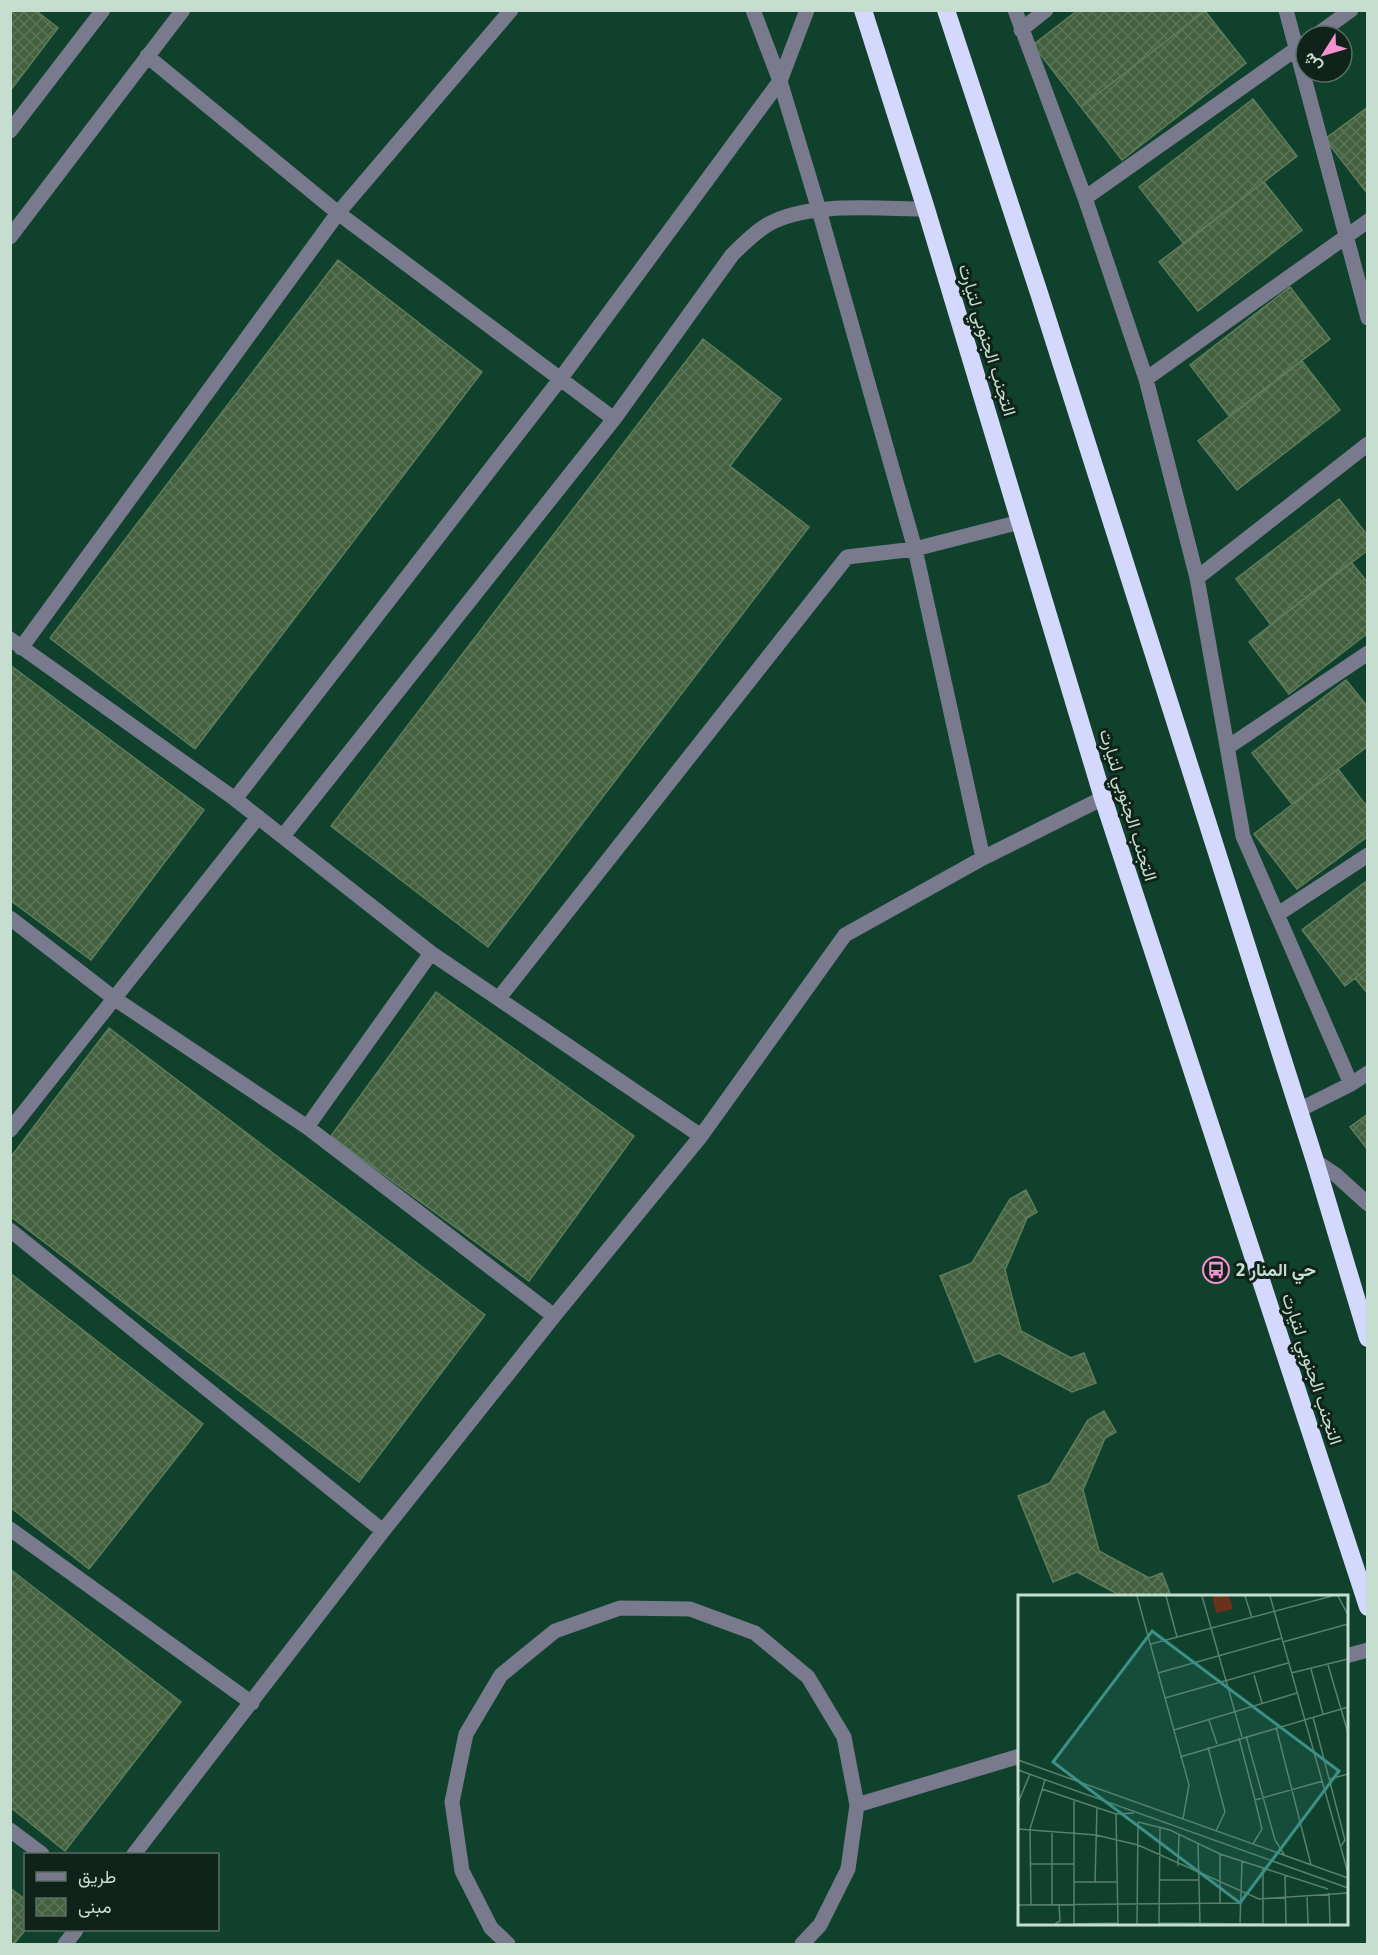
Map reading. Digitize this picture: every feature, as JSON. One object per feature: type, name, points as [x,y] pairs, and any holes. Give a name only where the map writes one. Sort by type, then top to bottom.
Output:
[{"type":"highway","name":"التجنب الجنوبي لتيارت","points":[[864,10],[1103,798],[1368,1607]]},
{"type":"highway","points":[[946,10],[1040,296],[1299,1110],[1368,1338]]},
{"type":"street","points":[[10,237],[183,10]]},
{"type":"street","points":[[511,10],[338,213],[16,644],[235,799],[431,953],[701,1136]]},
{"type":"street","points":[[753,10],[780,81],[819,210],[915,549],[983,858]]},
{"type":"street","points":[[235,799],[561,378],[780,81],[807,10]]},
{"type":"street","points":[[1015,10],[1085,198],[1146,379],[1197,578],[1243,836],[1351,1084]]},
{"type":"street","points":[[1021,30],[1046,10]]},
{"type":"street","points":[[1286,10],[1294,29]]},
{"type":"street","points":[[1331,24],[1350,10]]},
{"type":"street","points":[[10,132],[95,13]]},
{"type":"street","points":[[1085,198],[1294,51]]},
{"type":"street","points":[[147,56],[338,213],[614,419]]},
{"type":"street","points":[[1310,84],[1346,238],[1368,318]]},
{"type":"street","points":[[284,836],[614,419],[732,255],[750,237],[769,224],[794,214],[819,210],[926,209]]},
{"type":"street","points":[[1146,379],[1368,221]]},
{"type":"street","points":[[1197,578],[1368,444]]},
{"type":"street","points":[[499,998],[847,557],[915,549],[1020,522]]},
{"type":"street","points":[[1228,747],[1368,653]]},
{"type":"street","points":[[135,1853],[383,1531],[701,1136],[845,935],[983,858],[1103,798]]},
{"type":"street","points":[[10,1130],[258,817]]},
{"type":"street","points":[[1278,914],[1368,855]]},
{"type":"street","points":[[10,918],[115,999],[307,1127],[554,1316]]},
{"type":"street","points":[[307,1127],[431,953]]},
{"type":"street","points":[[1299,1110],[1368,1073]]},
{"type":"street","points":[[1315,1161],[1336,1175],[1368,1204]]},
{"type":"street","points":[[10,1230],[383,1531]]},
{"type":"street","points":[[10,1529],[252,1703]]},
{"type":"street","points":[[508,1944],[491,1928],[462,1871],[452,1802],[466,1734],[501,1675],[555,1631],[620,1608],[690,1609],[755,1633],[808,1677],[844,1737],[857,1805],[848,1869],[820,1926],[802,1944]]},
{"type":"street","points":[[1348,1656],[1368,1650]]},
{"type":"street","points":[[857,1805],[1018,1757]]},
{"type":"street","points":[[10,1830],[41,1853]]},
{"type":"street","points":[[65,1944],[75,1931]]},
{"type":"building","points":[[10,10],[35,10],[58,28],[10,91]]},
{"type":"building","points":[[1078,10],[1206,10],[1081,107],[1033,45]]},
{"type":"building","points":[[1205,11],[1246,63],[1122,160],[1081,107]]},
{"type":"building","points":[[1253,99],[1297,156],[1184,244],[1139,187]]},
{"type":"building","points":[[1368,107],[1368,193],[1367,193],[1325,139]]},
{"type":"building","points":[[1264,182],[1302,230],[1198,311],[1159,262]]},
{"type":"building","points":[[338,260],[482,372],[195,749],[50,638]]},
{"type":"building","points":[[1290,287],[1330,339],[1229,416],[1190,365]]},
{"type":"building","points":[[703,339],[781,399],[730,466],[809,527],[488,947],[331,826]]},
{"type":"building","points":[[1302,361],[1340,410],[1237,490],[1198,441]]},
{"type":"building","points":[[1339,499],[1368,536],[1368,550],[1271,625],[1236,579]]},
{"type":"building","points":[[1351,562],[1368,583],[1368,633],[1289,694],[1249,642]]},
{"type":"building","points":[[10,665],[204,810],[91,960],[10,900]]},
{"type":"building","points":[[1346,680],[1368,707],[1368,746],[1292,804],[1252,753]]},
{"type":"building","points":[[1338,769],[1368,808],[1368,836],[1297,889],[1254,834]]},
{"type":"building","points":[[1368,880],[1368,968],[1345,986],[1302,930]]},
{"type":"building","points":[[1368,968],[1368,994],[1355,978]]},
{"type":"building","points":[[436,992],[634,1136],[529,1281],[331,1136]]},
{"type":"building","points":[[109,1028],[485,1315],[359,1482],[10,1216],[10,1158]]},
{"type":"building","points":[[1368,1114],[1368,1150],[1350,1127]]},
{"type":"building","points":[[1026,1190],[1037,1212],[1027,1218],[1005,1270],[1021,1331],[1071,1358],[1084,1353],[1096,1383],[1072,1392],[999,1353],[975,1362],[940,1276],[972,1263],[1010,1199]]},
{"type":"building","points":[[10,1273],[203,1424],[89,1569],[10,1507]]},
{"type":"building","points":[[1104,1411],[1116,1432],[1105,1438],[1083,1490],[1099,1551],[1149,1578],[1162,1573],[1171,1595],[1119,1595],[1077,1572],[1053,1582],[1018,1496],[1050,1483],[1088,1420]]},
{"type":"building","points":[[10,1569],[181,1702],[65,1851],[10,1807]]},
{"type":"building","points":[[10,1888],[24,1898],[24,1931],[14,1944],[10,1944]]},
{"type":"place","name":"حي المنار 2","points":[[1216,1270]]}]
